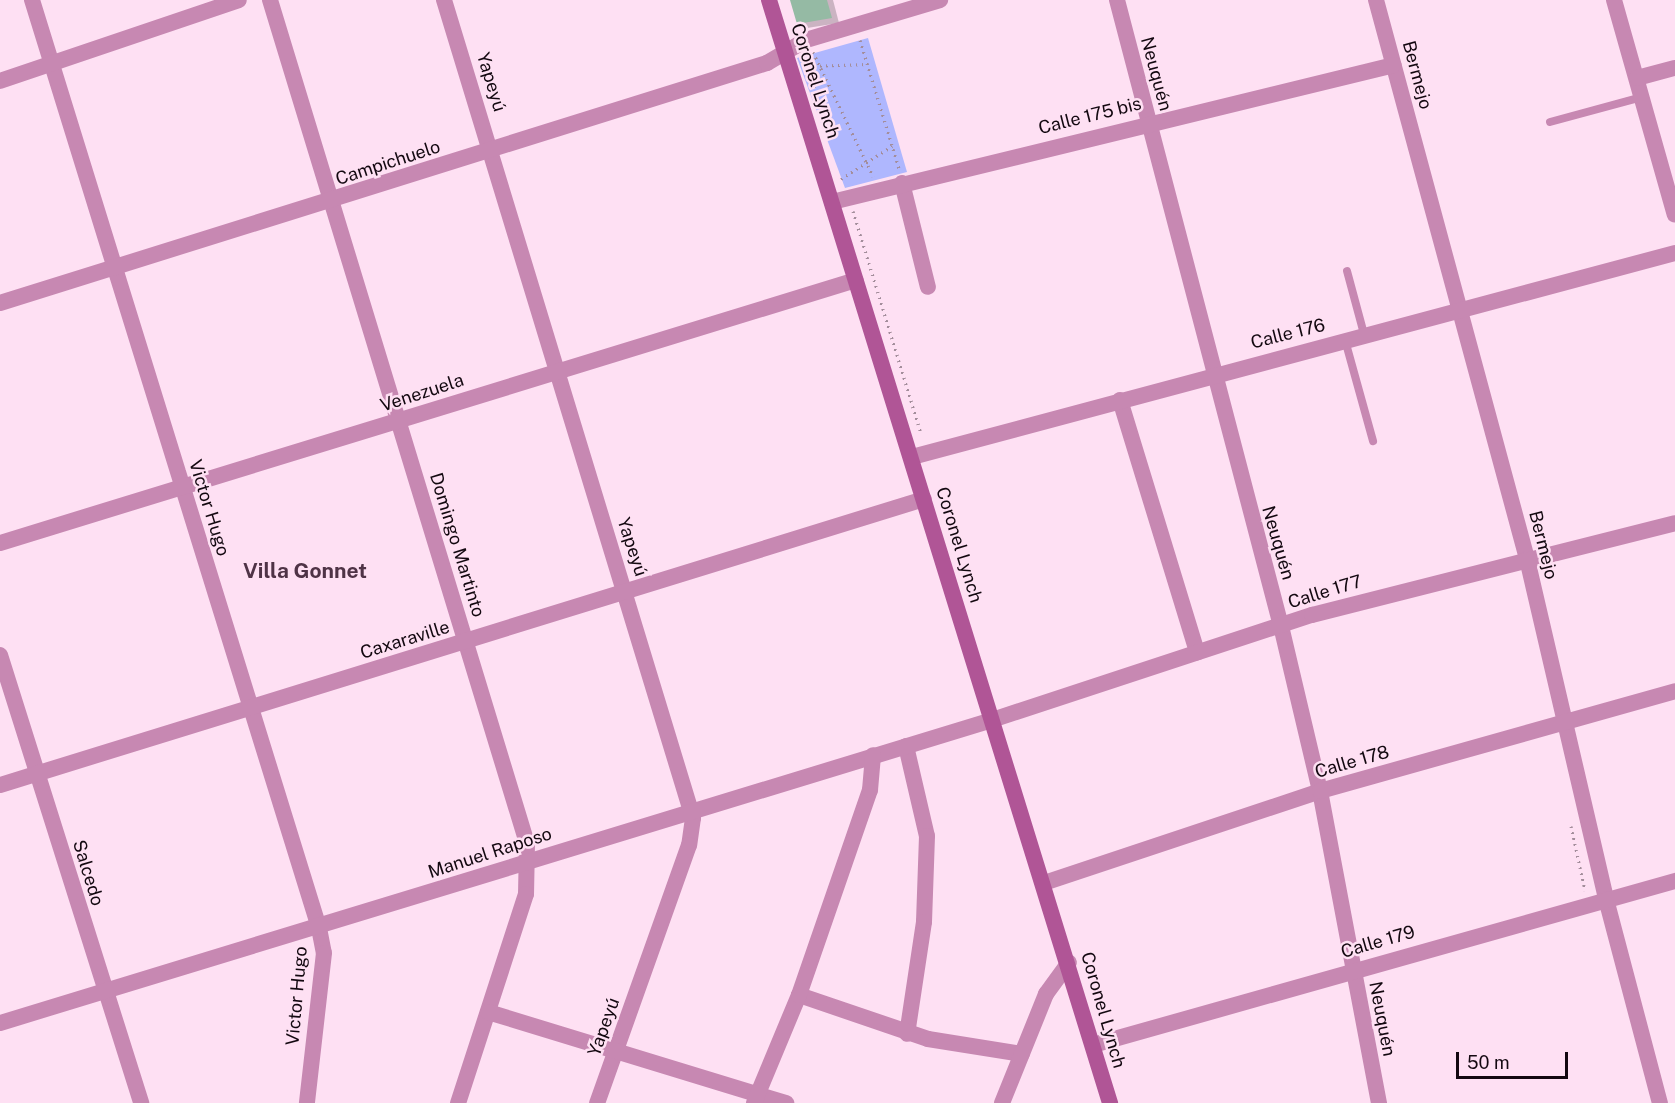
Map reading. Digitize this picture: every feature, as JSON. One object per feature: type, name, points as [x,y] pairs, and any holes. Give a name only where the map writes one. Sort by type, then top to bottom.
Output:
[{"type":"main road","name":"Coronel Lynch","points":[[769,0],[797,46],[792,73],[834,181],[832,201],[1069,962],[1110,1103]]},
{"type":"street","name":"Victor Hugo","points":[[32,0],[113,269],[319,928],[324,953],[307,1103]]},
{"type":"street","points":[[0,81],[239,0]]},
{"type":"street","name":"Domingo Martinto","points":[[270,0],[467,641],[530,861],[526,894],[458,1103]]},
{"type":"street","name":"Yapeyú","points":[[444,0],[692,808],[689,845],[597,1103]]},
{"type":"street","name":"Campichuelo","points":[[0,303],[332,201],[797,46],[855,24],[936,0]]},
{"type":"street","name":"Neuquén","points":[[1117,0],[1212,373],[1281,626],[1320,791],[1379,1103]]},
{"type":"street","name":"Bermejo","points":[[1376,0],[1462,309],[1527,559],[1606,899],[1660,1103]]},
{"type":"street","points":[[1614,0],[1675,215]]},
{"type":"street","name":"Calle 175 bis","points":[[832,201],[897,180],[1394,65]]},
{"type":"street","points":[[1637,78],[1675,68]]},
{"type":"street","points":[[897,180],[928,287]]},
{"type":"street","name":"Calle 176","points":[[912,457],[1212,373],[1675,254]]},
{"type":"street","name":"Venezuela","points":[[0,543],[183,490],[556,371],[856,280]]},
{"type":"street","points":[[1120,400],[1197,652]]},
{"type":"street","name":"Caxaraville","points":[[0,785],[467,641],[625,588],[924,499]]},
{"type":"street","name":"Calle 177","points":[[993,720],[1281,626],[1527,559],[1675,523]]},
{"type":"street","name":"Salcedo","points":[[0,655],[104,992],[141,1103]]},
{"type":"street","name":"Calle 178","points":[[1044,884],[1320,791],[1675,692]]},
{"type":"street","name":"Manuel Raposo","points":[[0,1023],[319,928],[692,808],[993,720]]},
{"type":"street","points":[[906,747],[927,836],[924,922],[907,1034]]},
{"type":"street","points":[[756,1099],[799,995],[870,790],[873,755]]},
{"type":"street","name":"Calle 179","points":[[1093,1045],[1352,969],[1675,880]]},
{"type":"street","points":[[1002,1103],[1046,994],[1069,962]]},
{"type":"street","points":[[799,995],[907,1034],[1022,1054]]},
{"type":"street","points":[[488,1012],[617,1050],[756,1099],[786,1103]]},
{"type":"lane","points":[[1550,122],[1642,96]]},
{"type":"lane","points":[[1347,271],[1364,334]]},
{"type":"lane","points":[[1344,339],[1373,441]]},
{"type":"path","points":[[855,24],[901,174],[897,180]]},
{"type":"path","points":[[797,46],[808,66],[828,134]]},
{"type":"path","points":[[797,46],[821,67],[875,180]]},
{"type":"path","points":[[792,73],[808,66],[867,64]]},
{"type":"path","points":[[834,181],[892,146]]},
{"type":"path","points":[[834,181],[838,167]]},
{"type":"path","points":[[864,183],[884,178]]},
{"type":"path","points":[[834,181],[851,195],[921,432]]},
{"type":"shaded area","points":[[868,38],[907,172],[845,188],[797,58]]},
{"type":"building","points":[[790,0],[827,0],[832,18],[797,24]]},
{"type":"district","name":"Villa Gonnet","points":[[305,571]]}]
